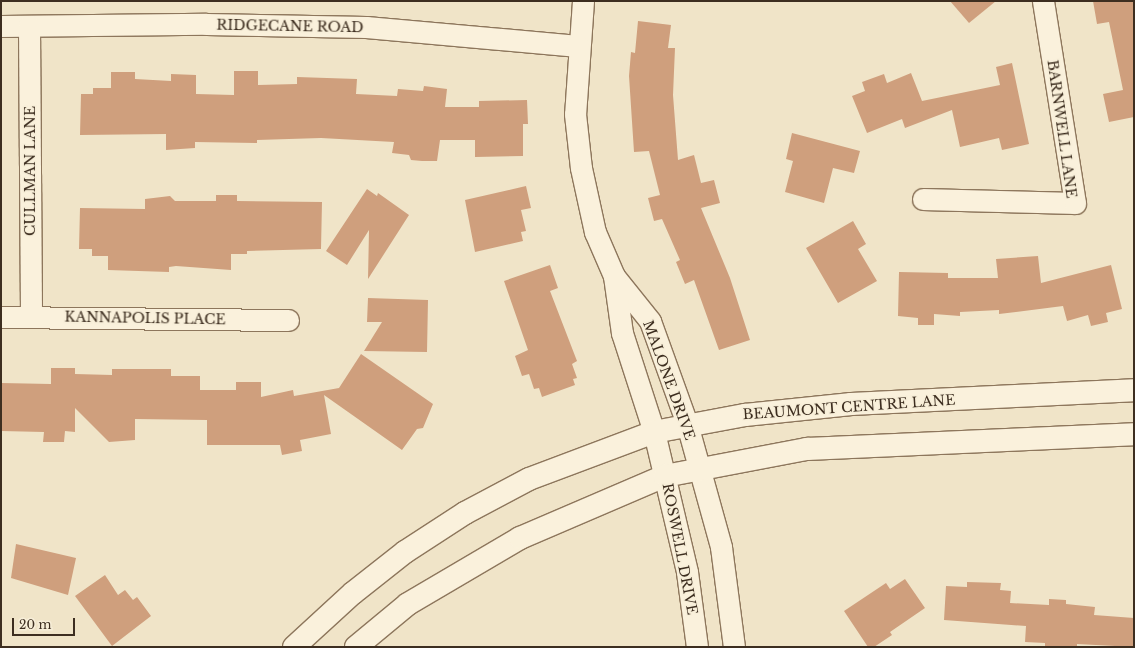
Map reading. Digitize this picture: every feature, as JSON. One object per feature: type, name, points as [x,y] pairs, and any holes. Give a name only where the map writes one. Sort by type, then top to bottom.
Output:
[{"type":"street","name":"MALONE DRIVE","points":[[582,1],[578,46],[575,114],[581,168],[595,232],[614,276],[650,321],[687,424],[700,469]]},
{"type":"street","name":"BARNWELL LANE","points":[[923,199],[1076,203],[1044,1]]},
{"type":"street","name":"RIDGECANE ROAD","points":[[1,26],[366,27],[578,46]]},
{"type":"street","name":"CULLMAN LANE","points":[[29,26],[31,317]]},
{"type":"street","name":"MALONE DRIVE","points":[[614,276],[622,333],[654,432],[665,476]]},
{"type":"street","name":"KANNAPOLIS PLACE","points":[[1,317],[288,320]]},
{"type":"street","name":"BEAUMONT CENTRE LANE","points":[[294,647],[353,593],[405,552],[464,513],[529,479],[654,432],[687,424],[851,404],[1134,390]]},
{"type":"street","points":[[356,647],[408,604],[520,538],[665,476],[807,449],[1134,434]]},
{"type":"street","points":[[700,469],[721,547],[734,647]]},
{"type":"street","name":"ROSWELL DRIVE","points":[[665,476],[687,572],[697,647]]},
{"type":"building","points":[[950,1],[996,1],[969,23]]},
{"type":"building","points":[[1093,1],[1134,1],[1134,117],[1109,122],[1103,94],[1123,90],[1109,22],[1097,24]]},
{"type":"building","points":[[638,21],[671,25],[668,48],[675,48],[673,95],[678,160],[694,155],[701,183],[714,180],[720,203],[701,208],[730,278],[750,340],[719,350],[694,280],[685,284],[676,262],[680,260],[662,219],[654,221],[648,198],[660,195],[649,151],[634,152],[629,76],[631,52],[635,53]]},
{"type":"building","points":[[1012,63],[1029,144],[1002,150],[999,138],[960,147],[952,110],[905,128],[902,119],[867,133],[852,96],[865,91],[862,82],[884,74],[887,83],[911,73],[922,101],[1000,85],[996,67]]},
{"type":"building","points":[[234,71],[258,71],[258,85],[297,84],[297,77],[357,79],[356,94],[397,96],[398,89],[423,91],[424,86],[447,89],[445,107],[479,107],[479,101],[527,100],[528,124],[523,124],[523,156],[475,157],[475,140],[440,140],[437,161],[422,161],[411,160],[409,155],[392,153],[394,142],[321,138],[257,140],[257,143],[195,142],[195,148],[166,150],[166,134],[80,135],[81,94],[93,94],[93,88],[111,88],[111,72],[135,72],[135,79],[171,81],[171,74],[196,75],[196,94],[234,95]]},
{"type":"building","points":[[792,133],[860,151],[854,173],[833,168],[824,203],[785,192],[793,161],[786,159]]},
{"type":"building","points":[[526,186],[531,208],[521,210],[526,231],[521,232],[523,241],[475,252],[465,200]]},
{"type":"building","points":[[367,189],[377,196],[378,193],[409,215],[368,279],[369,230],[347,265],[326,251]]},
{"type":"building","points":[[216,195],[237,195],[237,201],[322,202],[321,249],[247,251],[247,254],[231,254],[231,270],[176,266],[169,267],[169,272],[108,270],[108,256],[92,256],[92,249],[79,249],[80,208],[145,209],[145,199],[170,196],[175,201],[216,201]]},
{"type":"building","points":[[853,221],[866,244],[858,249],[877,281],[838,303],[806,248]]},
{"type":"building","points":[[1038,256],[1041,283],[1111,265],[1122,309],[1106,313],[1108,322],[1091,326],[1088,315],[1067,321],[1063,306],[999,314],[999,310],[960,312],[960,316],[934,314],[934,325],[918,325],[918,318],[898,316],[899,272],[948,273],[948,278],[998,278],[996,259]]},
{"type":"building","points":[[550,265],[558,288],[550,291],[577,361],[572,364],[577,378],[573,379],[575,385],[542,397],[539,388],[534,389],[529,374],[522,376],[515,356],[528,350],[504,281]]},
{"type":"building","points":[[368,298],[428,300],[427,352],[364,351],[382,322],[367,322]]},
{"type":"building","points":[[361,354],[433,404],[423,428],[417,429],[402,450],[324,395],[331,434],[300,440],[302,451],[282,455],[280,445],[207,445],[207,420],[135,419],[135,440],[109,442],[75,408],[75,432],[65,431],[64,442],[43,442],[44,432],[1,431],[1,383],[51,384],[51,368],[75,368],[75,374],[112,375],[112,369],[171,369],[171,376],[200,376],[200,390],[236,390],[236,382],[261,382],[261,397],[293,390],[294,396],[339,388]]},
{"type":"building","points":[[16,544],[76,558],[68,595],[11,578]]},
{"type":"building","points":[[105,575],[118,595],[125,590],[133,600],[137,597],[151,616],[112,646],[75,596]]},
{"type":"building","points":[[905,579],[925,608],[890,632],[892,635],[874,647],[868,647],[844,611],[886,583],[890,589]]},
{"type":"building","points":[[967,582],[1001,583],[1000,590],[1011,591],[1010,603],[1049,605],[1049,599],[1066,600],[1066,604],[1095,607],[1094,615],[1134,618],[1134,647],[1077,644],[1077,647],[1045,647],[1045,643],[1025,642],[1026,626],[944,620],[946,586],[967,587]]}]
